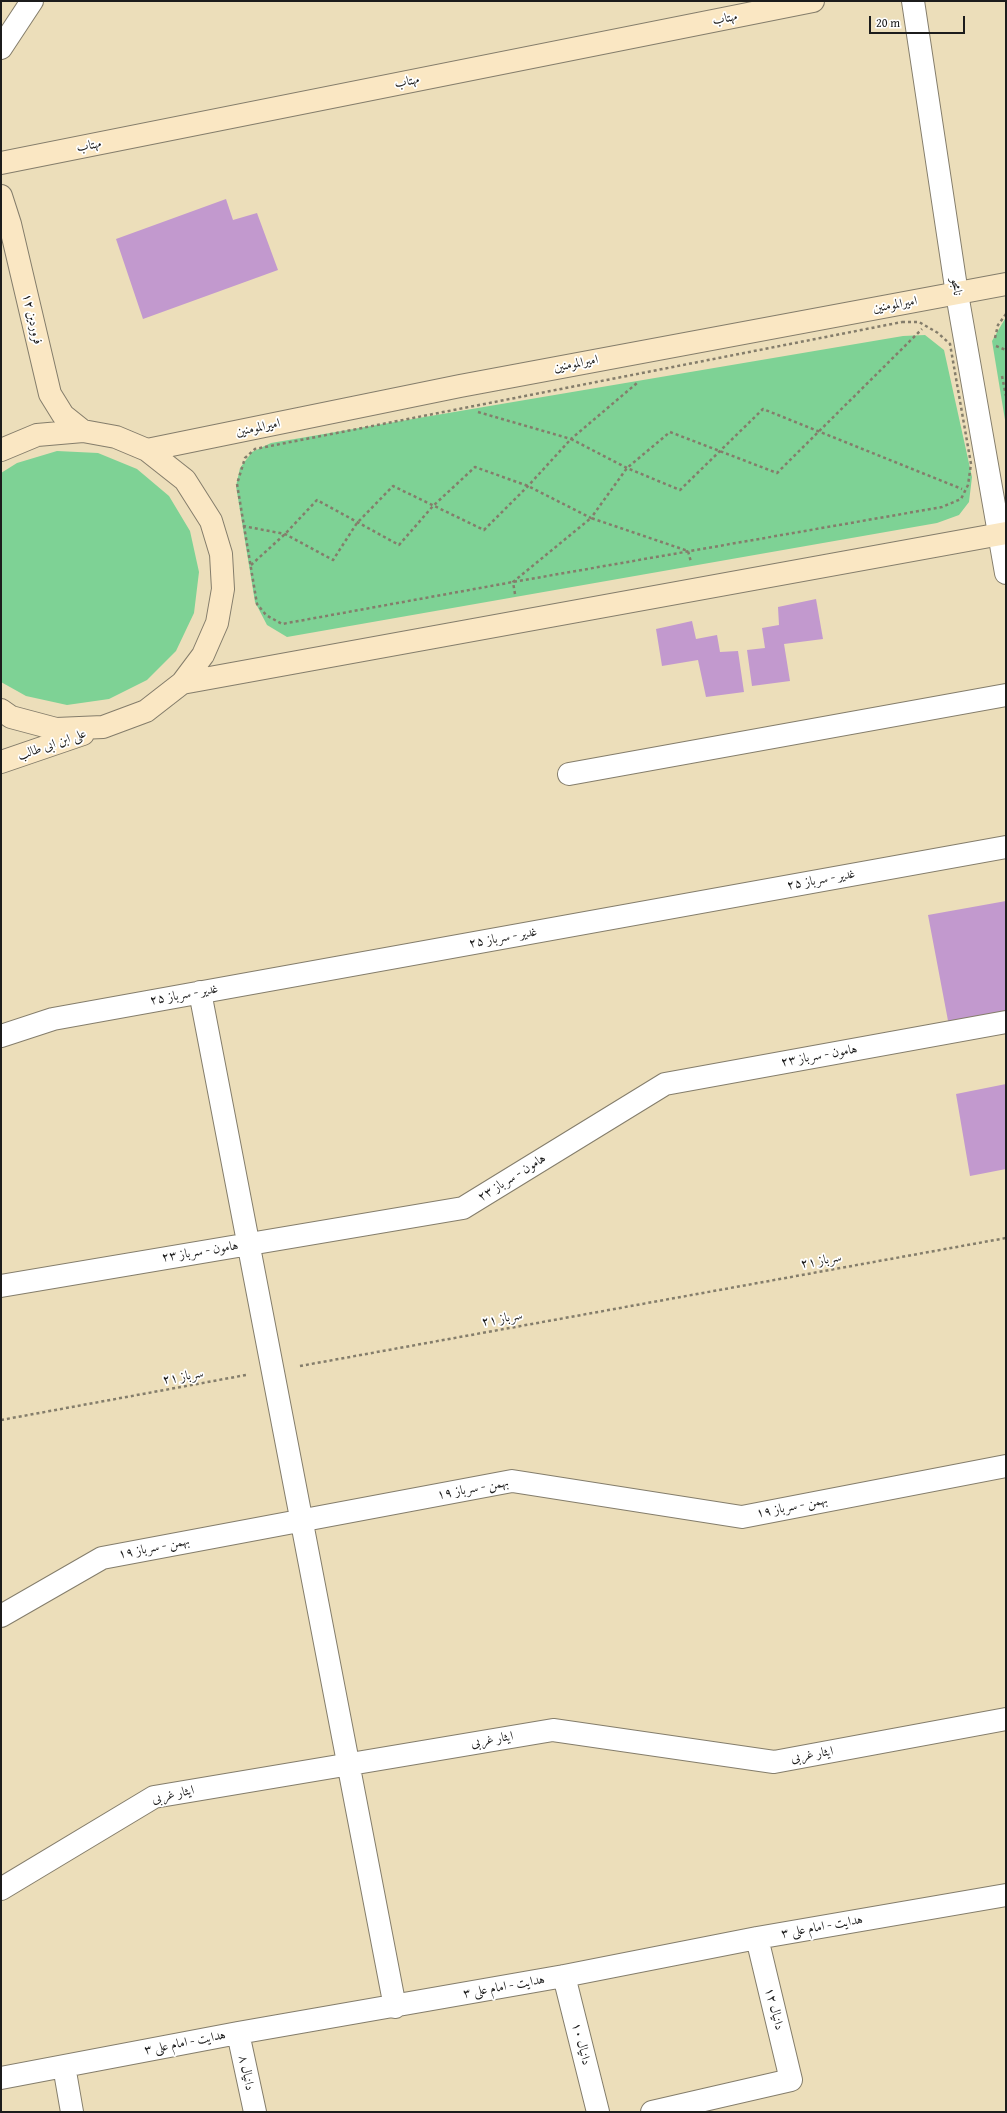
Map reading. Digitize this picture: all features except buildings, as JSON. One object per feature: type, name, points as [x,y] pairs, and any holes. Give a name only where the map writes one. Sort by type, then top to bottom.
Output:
[{"type":"street","points":[[1,48],[32,1]]},
{"type":"street","name":"مهتاب","points":[[1,163],[813,1]]},
{"type":"street","name":"نامجو","points":[[913,1],[957,294],[1002,533],[1006,572]]},
{"type":"street","name":"۱۲ فروردین","points":[[1,196],[10,224],[50,394],[63,415],[83,431]]},
{"type":"street","name":"امیرالمومنین","points":[[147,450],[460,386],[1006,284]]},
{"type":"street","points":[[1,450],[37,435],[83,431],[116,437],[147,450],[185,480],[211,521],[221,554],[223,589],[214,630],[203,655],[182,683]]},
{"type":"street","points":[[182,683],[1002,533]]},
{"type":"street","name":"علی ابن ابی طالب","points":[[1,762],[146,711],[182,683]]},
{"type":"street","points":[[569,774],[1006,695]]},
{"type":"street","points":[[1,710],[11,717],[56,729],[103,727]]},
{"type":"street","name":"غدیر - سرباز ۲۵","points":[[1,1036],[53,1019],[1006,847]]},
{"type":"street","points":[[200,992],[395,2007]]},
{"type":"street","name":"هامون - سرباز ۲۳","points":[[1,1286],[463,1208],[665,1084],[1006,1022]]},
{"type":"street","name":"بهمن - سرباز ۱۹","points":[[1,1616],[102,1558],[512,1481],[742,1517],[1006,1466]]},
{"type":"street","name":"ایثار غربی","points":[[1,1889],[154,1797],[553,1730],[774,1762],[1006,1719]]},
{"type":"street","name":"هدایت - امام علی ۳","points":[[1,2078],[238,2033],[395,2007],[564,1976],[757,1938],[1006,1895]]},
{"type":"street","name":"دانیال ۱۲","points":[[652,2112],[791,2080],[757,1938]]},
{"type":"street","name":"دانیال ۱۰","points":[[564,1976],[598,2112]]},
{"type":"street","name":"دانیال ۸","points":[[238,2033],[255,2112]]},
{"type":"street","points":[[64,2066],[72,2112]]},
{"type":"path","points":[[995,336],[998,325],[1006,314]]},
{"type":"path","points":[[902,322],[919,322],[925,326],[938,333],[950,344],[971,464],[968,485],[961,499],[942,507],[282,624],[266,615],[257,604],[237,484],[245,458],[255,449],[902,322]]},
{"type":"path","points":[[513,582],[591,518],[627,468],[670,432],[777,473],[925,326]]},
{"type":"path","points":[[996,346],[1006,350]]},
{"type":"path","points":[[644,352],[649,372]]},
{"type":"path","points":[[211,521],[285,534],[333,560],[357,523],[393,486],[484,530],[528,486],[571,438],[649,372]]},
{"type":"path","points":[[460,386],[464,408]]},
{"type":"path","points":[[464,408],[571,438],[627,468],[680,490],[763,409],[965,490]]},
{"type":"path","points":[[223,589],[285,534],[317,500],[399,545],[433,506],[475,467],[528,486],[591,518],[688,551]]},
{"type":"path","points":[[688,551],[697,589]]},
{"type":"path","points":[[513,582],[519,622]]},
{"type":"path","name":"سرباز ۲۱","points":[[1,1420],[1006,1238]]},
{"type":"green space","points":[[1006,317],[1006,426],[992,341]]},
{"type":"green space","points":[[925,335],[944,350],[972,477],[969,502],[959,515],[937,523],[287,637],[267,625],[255,602],[236,486],[240,468],[252,452],[271,443],[903,336]]},
{"type":"green space","points":[[57,451],[98,453],[137,469],[169,496],[190,531],[199,572],[194,613],[176,651],[147,680],[109,699],[67,705],[26,696],[1,682],[1,473],[17,463]]}]
